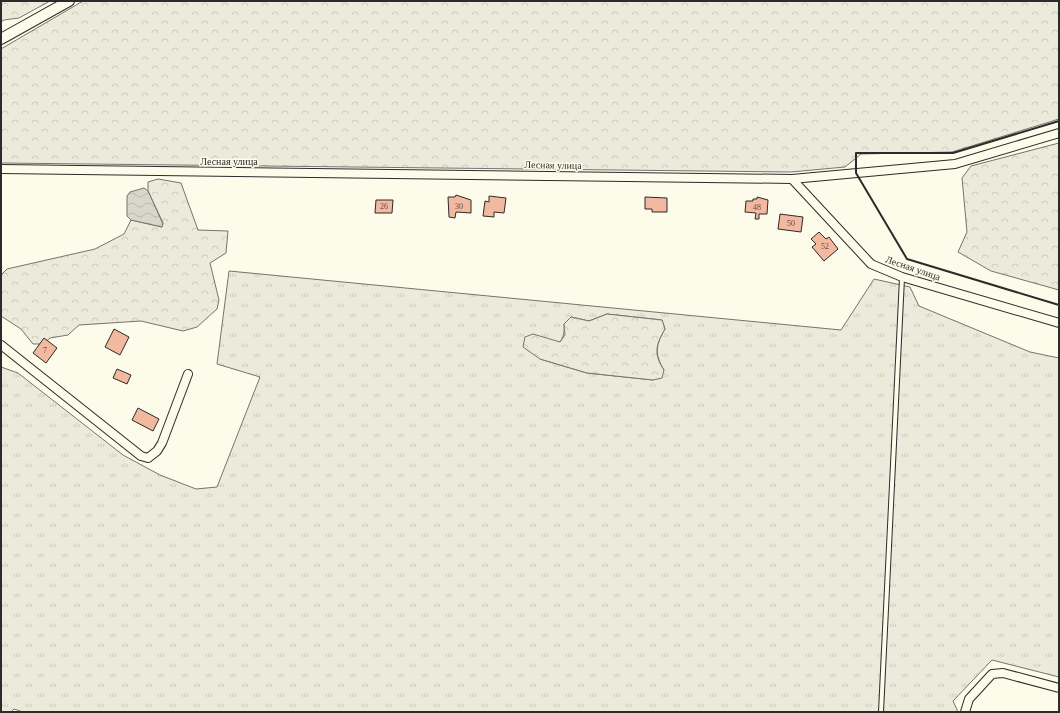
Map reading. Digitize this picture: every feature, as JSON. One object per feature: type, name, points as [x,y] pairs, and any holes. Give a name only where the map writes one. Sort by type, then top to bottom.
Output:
[{"type":"street","points":[[1,39],[69,1]]},
{"type":"street","points":[[792,179],[955,164],[1059,133]]},
{"type":"street","name":"Лесная улица","points":[[1,169],[792,179],[871,264],[902,277],[1059,323]]},
{"type":"street","points":[[1,345],[141,456],[148,458],[157,451],[162,443],[188,374]]},
{"type":"street","points":[[965,712],[969,699],[992,674],[1004,673],[1059,688]]},
{"type":"lane","points":[[881,712],[902,277]]},
{"type":"green space","points":[[1,1],[50,1],[19,18],[4,20],[1,22]]},
{"type":"green space","points":[[83,1],[1059,1],[1059,119],[952,152],[861,154],[845,167],[791,172],[1,163],[1,49]]},
{"type":"green space","points":[[1059,143],[1059,290],[991,271],[958,252],[967,232],[962,178],[971,166]]},
{"type":"green space","points":[[158,179],[181,183],[198,230],[228,231],[226,253],[210,263],[219,300],[217,309],[197,327],[183,331],[141,321],[79,325],[68,335],[50,338],[43,344],[33,344],[21,329],[1,316],[1,275],[7,269],[95,249],[124,234],[131,220],[162,227],[163,223],[148,191],[148,182]]},
{"type":"green space","points":[[229,271],[841,330],[874,279],[910,287],[919,306],[1030,352],[1059,358],[1059,677],[992,660],[953,701],[958,712],[23,712],[14,709],[11,712],[1,712],[1,367],[18,373],[123,455],[160,475],[196,489],[217,487],[260,377],[217,364]],"holes":[[[607,314],[662,320],[665,329],[657,349],[659,359],[664,370],[653,380],[587,373],[540,359],[561,341],[564,331],[564,324],[571,317],[589,321]]]},
{"type":"green space","points":[[607,314],[662,320],[665,329],[658,344],[657,354],[664,370],[662,378],[653,380],[587,373],[540,359],[523,347],[525,337],[533,334],[560,342],[565,335],[564,324],[571,317],[589,321]]},
{"type":"water","points":[[144,188],[148,191],[163,224],[162,227],[131,220],[127,216],[127,196],[130,192]]},
{"type":"building","points":[[456,195],[471,200],[471,213],[456,212],[455,218],[449,217],[448,197],[455,197]]},
{"type":"building","points":[[489,196],[506,198],[504,213],[494,212],[494,217],[483,216],[485,201],[489,202]]},
{"type":"building","points":[[645,197],[667,198],[667,212],[652,212],[652,209],[645,209]]},
{"type":"building","points":[[757,197],[768,200],[767,214],[759,214],[759,219],[755,219],[756,213],[745,212],[746,201],[753,201],[753,199],[757,199]]},
{"type":"building","points":[[376,200],[393,200],[392,213],[375,213]]},
{"type":"building","points":[[780,214],[803,217],[801,232],[778,229]]},
{"type":"building","points":[[819,232],[826,239],[829,237],[838,249],[824,261],[812,247],[816,244],[811,239]]},
{"type":"building","points":[[114,329],[129,337],[120,355],[105,347]]},
{"type":"building","points":[[44,338],[57,348],[46,363],[33,353]]},
{"type":"building","points":[[117,369],[131,375],[127,384],[113,378]]},
{"type":"building","points":[[138,408],[159,419],[153,431],[132,420]]},
{"type":"wall","points":[[1059,121],[953,153],[856,153],[856,173],[907,259],[1059,305]]}]
